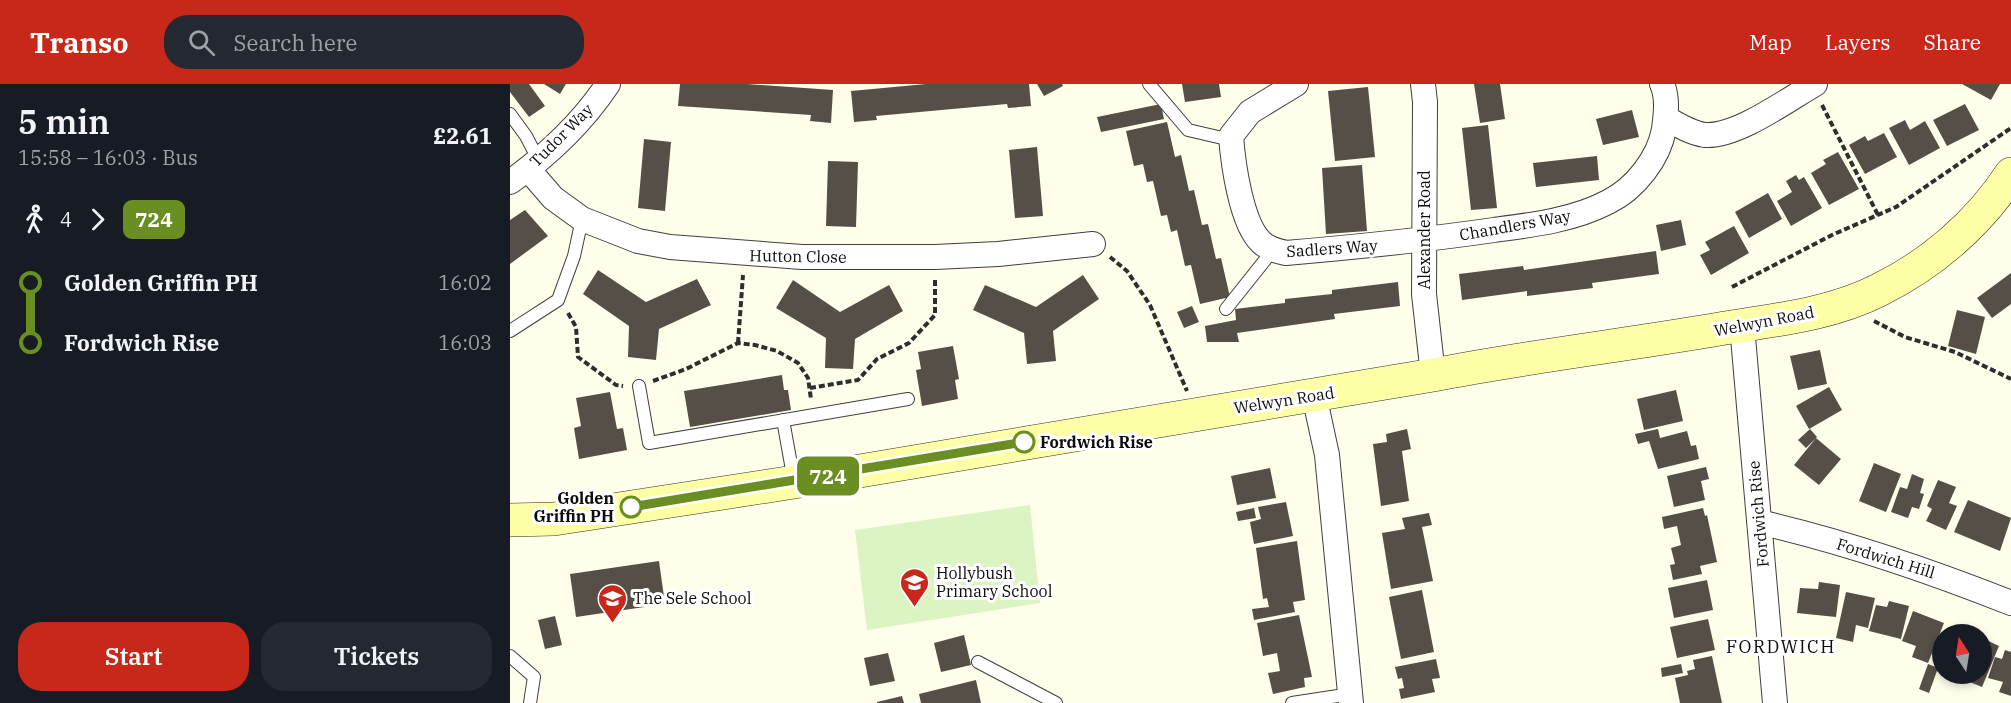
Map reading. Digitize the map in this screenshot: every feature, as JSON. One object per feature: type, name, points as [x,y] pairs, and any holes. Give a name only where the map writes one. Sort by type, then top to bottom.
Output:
[{"type":"main road","name":"Welwyn Road","points":[[510,520],[554,519],[794,482],[1433,375],[1526,357],[1633,344],[1742,326],[1844,304],[1879,290],[1947,246],[1975,220],[2011,174]]},
{"type":"street","name":"Tudor Way","points":[[525,171],[570,132],[608,84]]},
{"type":"street","points":[[1231,141],[1231,136],[1238,123],[1250,112],[1296,84]]},
{"type":"street","name":"Alexander Road","points":[[1422,84],[1425,102],[1424,294],[1433,375]]},
{"type":"street","name":"Chandlers Way","points":[[1423,241],[1537,224],[1609,202],[1629,188],[1649,165],[1662,142],[1666,118],[1665,92],[1662,84]]},
{"type":"street","points":[[1666,118],[1702,135],[1719,135],[1735,129],[1814,85]]},
{"type":"street","name":"Sadlers Way","points":[[1231,141],[1250,227],[1261,242],[1273,250],[1286,253],[1423,241]]},
{"type":"street","name":"Hutton Close","points":[[525,171],[553,198],[582,219],[638,241],[744,255],[935,257],[998,254],[1092,244]]},
{"type":"street","name":"Fordwich Rise","points":[[1742,326],[1775,703]]},
{"type":"street","points":[[1314,395],[1327,455],[1351,699]]},
{"type":"street","name":"Fordwich Hill","points":[[1759,522],[1911,564],[2011,603]]},
{"type":"lane","points":[[1149,84],[1188,130],[1231,141]]},
{"type":"lane","points":[[510,114],[526,136],[525,171]]},
{"type":"lane","points":[[510,331],[558,300],[574,256],[582,219]]},
{"type":"lane","points":[[1226,309],[1273,250]]},
{"type":"lane","points":[[639,386],[649,443],[908,399]]},
{"type":"lane","points":[[783,420],[794,482]]},
{"type":"lane","points":[[510,656],[534,677],[530,703]]},
{"type":"lane","points":[[978,662],[1056,703]]},
{"type":"lane","points":[[1292,703],[1351,699]]},
{"type":"path","points":[[1814,85],[1878,214]]},
{"type":"path","points":[[1732,287],[1832,235],[1896,207],[2011,128]]},
{"type":"path","points":[[1092,244],[1127,271],[1150,305],[1174,364],[1184,381],[1195,414]]},
{"type":"path","points":[[738,343],[744,255]]},
{"type":"path","points":[[810,388],[858,380],[877,359],[897,351],[923,330],[935,315],[935,257]]},
{"type":"path","points":[[558,300],[576,327],[578,357],[616,385],[639,386],[686,369],[738,343],[777,351],[798,363],[806,372],[810,388],[812,416]]},
{"type":"path","points":[[1844,304],[1858,316],[1905,337],[1955,352],[2011,379]]},
{"type":"green space","points":[[1030,505],[1040,603],[867,630],[855,530]]},
{"type":"building","points":[[510,84],[529,84],[545,106],[529,117],[510,92]]},
{"type":"building","points":[[544,84],[566,84],[560,94]]},
{"type":"building","points":[[680,84],[747,84],[833,90],[831,123],[810,121],[811,115],[678,106]]},
{"type":"building","points":[[926,84],[1029,84],[1031,106],[1008,108],[1007,104],[876,116],[877,120],[854,122],[851,91]]},
{"type":"building","points":[[1037,84],[1062,84],[1063,86],[1044,96]]},
{"type":"building","points":[[1182,84],[1219,84],[1221,97],[1185,102]]},
{"type":"building","points":[[1474,84],[1500,84],[1505,119],[1480,123]]},
{"type":"building","points":[[1962,84],[2000,84],[1991,100]]},
{"type":"building","points":[[1368,87],[1375,157],[1335,161],[1328,91]]},
{"type":"building","points":[[1161,104],[1164,119],[1101,132],[1097,117]]},
{"type":"building","points":[[1965,104],[1979,130],[1947,146],[1933,120]]},
{"type":"building","points":[[1632,110],[1639,137],[1603,145],[1596,119]]},
{"type":"building","points":[[1905,120],[1910,130],[1925,121],[1940,148],[1909,165],[1889,128]]},
{"type":"building","points":[[1167,122],[1175,157],[1181,155],[1189,191],[1194,190],[1202,225],[1208,224],[1216,259],[1221,258],[1230,297],[1200,304],[1191,265],[1185,266],[1177,230],[1171,232],[1167,215],[1161,216],[1153,181],[1147,182],[1143,164],[1134,166],[1126,131]]},
{"type":"building","points":[[1488,125],[1497,208],[1471,210],[1462,128]]},
{"type":"building","points":[[1884,133],[1897,157],[1865,174],[1849,145],[1865,136],[1868,141]]},
{"type":"building","points":[[644,139],[671,142],[665,211],[638,208]]},
{"type":"building","points":[[1037,147],[1043,216],[1015,218],[1009,150]]},
{"type":"building","points":[[1838,152],[1859,189],[1829,205],[1811,173],[1826,164],[1823,160]]},
{"type":"building","points":[[1597,156],[1599,180],[1536,187],[1533,163]]},
{"type":"building","points":[[828,161],[858,162],[856,227],[826,226]]},
{"type":"building","points":[[1362,165],[1367,231],[1326,234],[1322,168]]},
{"type":"building","points":[[1796,175],[1799,180],[1804,177],[1822,208],[1791,226],[1777,201],[1792,192],[1786,181]]},
{"type":"building","points":[[1768,193],[1782,219],[1749,238],[1735,212]]},
{"type":"building","points":[[525,210],[548,236],[510,264],[510,220]]},
{"type":"building","points":[[1681,220],[1686,245],[1661,251],[1656,225]]},
{"type":"building","points":[[1734,226],[1749,253],[1711,275],[1700,255],[1710,250],[1705,242]]},
{"type":"building","points":[[1656,251],[1659,274],[1592,283],[1593,288],[1527,296],[1527,291],[1462,300],[1459,274],[1523,266],[1524,270]]},
{"type":"building","points":[[598,270],[646,302],[697,279],[711,305],[659,329],[656,360],[628,357],[629,326],[583,294]]},
{"type":"building","points":[[2011,273],[2011,304],[1992,318],[1977,298]]},
{"type":"building","points":[[1083,275],[1099,299],[1053,331],[1056,361],[1027,364],[1024,333],[973,310],[985,285],[1036,307]]},
{"type":"building","points":[[793,280],[840,312],[889,285],[903,311],[855,339],[853,369],[825,368],[826,338],[776,308]]},
{"type":"building","points":[[1398,282],[1400,306],[1334,314],[1335,319],[1237,333],[1239,342],[1207,342],[1205,326],[1236,320],[1235,309],[1285,303],[1285,299],[1332,294],[1332,290]]},
{"type":"building","points":[[1192,306],[1199,322],[1184,328],[1177,312]]},
{"type":"building","points":[[1957,310],[1985,317],[1976,354],[1948,346]]},
{"type":"building","points":[[953,346],[959,379],[955,380],[958,399],[922,406],[916,370],[921,369],[918,352]]},
{"type":"building","points":[[1820,350],[1827,384],[1798,390],[1790,356]]},
{"type":"building","points":[[782,375],[784,390],[788,390],[791,410],[690,427],[684,391]]},
{"type":"building","points":[[1829,387],[1842,410],[1809,429],[1796,406]]},
{"type":"building","points":[[1676,390],[1683,421],[1644,430],[1637,399]]},
{"type":"building","points":[[610,392],[617,429],[623,428],[627,450],[579,459],[574,428],[581,426],[576,398]]},
{"type":"building","points":[[1407,429],[1411,449],[1402,451],[1409,501],[1381,506],[1373,444],[1387,442],[1386,434]]},
{"type":"building","points":[[1658,429],[1660,438],[1687,431],[1691,446],[1696,445],[1699,459],[1658,469],[1649,441],[1638,444],[1635,434]]},
{"type":"building","points":[[1810,429],[1817,437],[1806,448],[1798,440]]},
{"type":"building","points":[[1816,438],[1841,459],[1819,485],[1794,465]]},
{"type":"building","points":[[1874,463],[1901,474],[1886,512],[1859,501]]},
{"type":"building","points":[[1706,467],[1709,479],[1701,481],[1705,500],[1674,507],[1667,476]]},
{"type":"building","points":[[1270,468],[1276,498],[1237,505],[1231,476]]},
{"type":"building","points":[[1912,474],[1924,479],[1920,493],[1924,494],[1919,509],[1912,507],[1908,518],[1891,512],[1900,487],[1907,489]]},
{"type":"building","points":[[1938,480],[1956,487],[1949,503],[1957,506],[1946,530],[1926,521],[1932,509],[1927,506]]},
{"type":"building","points":[[1968,500],[2011,518],[2000,551],[1954,532]]},
{"type":"building","points":[[1286,502],[1293,536],[1254,544],[1250,522],[1261,519],[1258,507]]},
{"type":"building","points":[[1254,508],[1256,518],[1238,521],[1236,512]]},
{"type":"building","points":[[1703,508],[1705,516],[1707,515],[1717,562],[1700,566],[1702,574],[1673,580],[1670,565],[1675,564],[1671,548],[1681,545],[1677,526],[1664,529],[1662,517]]},
{"type":"building","points":[[1429,513],[1432,525],[1422,527],[1433,581],[1391,589],[1382,533],[1405,529],[1402,518]]},
{"type":"building","points":[[1297,541],[1305,600],[1293,602],[1295,612],[1254,620],[1252,609],[1269,607],[1267,598],[1263,599],[1256,548]]},
{"type":"building","points":[[659,561],[665,604],[576,617],[570,574]]},
{"type":"building","points":[[1707,580],[1713,610],[1674,618],[1668,588]]},
{"type":"building","points":[[1819,582],[1840,585],[1836,617],[1797,613],[1800,588],[1818,589]]},
{"type":"building","points":[[1422,590],[1434,652],[1401,659],[1389,597]]},
{"type":"building","points":[[1846,592],[1875,598],[1868,628],[1856,625],[1853,642],[1836,638]]},
{"type":"building","points":[[1889,601],[1909,606],[1901,639],[1869,631],[1876,605],[1887,607]]},
{"type":"building","points":[[1913,611],[1944,623],[1932,624],[1932,653],[1928,663],[1912,657],[1916,646],[1902,641]]},
{"type":"building","points":[[1299,615],[1312,677],[1304,678],[1305,687],[1273,694],[1268,673],[1280,671],[1277,653],[1263,656],[1257,623]]},
{"type":"building","points":[[555,616],[562,645],[545,649],[538,620]]},
{"type":"building","points":[[1708,619],[1715,650],[1677,658],[1670,627]]},
{"type":"building","points":[[964,635],[971,665],[941,672],[934,643]]},
{"type":"building","points":[[1992,643],[1999,646],[1992,663]]},
{"type":"building","points":[[2005,650],[2011,652],[2011,696],[1999,692],[2003,682],[1992,679],[1995,657],[2002,659]]},
{"type":"building","points":[[888,653],[895,681],[870,686],[864,658]]},
{"type":"building","points":[[1712,656],[1722,703],[1680,703],[1675,678],[1688,675],[1687,671],[1695,669],[1693,660]]},
{"type":"building","points":[[1436,659],[1440,678],[1432,679],[1435,692],[1401,699],[1399,689],[1404,688],[1402,678],[1398,679],[1395,667]]},
{"type":"building","points":[[1681,664],[1683,673],[1662,677],[1661,668]]},
{"type":"building","points":[[1928,664],[1932,666],[1932,684],[1929,693],[1919,689]]},
{"type":"building","points":[[976,680],[981,703],[921,703],[919,694]]},
{"type":"building","points":[[902,696],[904,703],[877,703],[877,702]]},
{"type":"bus line","name":"724","points":[[631,507],[794,482],[1024,442]]},
{"type":"place","name":"Fordwich Rise","points":[[1024,442]]},
{"type":"place","name":"Golden Griffin PH","points":[[631,507]]},
{"type":"place","name":"Hollybush Primary School","points":[[915,608]]},
{"type":"place","name":"The Sele School","points":[[612,624]]},
{"type":"district","name":"FORDWICH","points":[[1781,646]]}]
